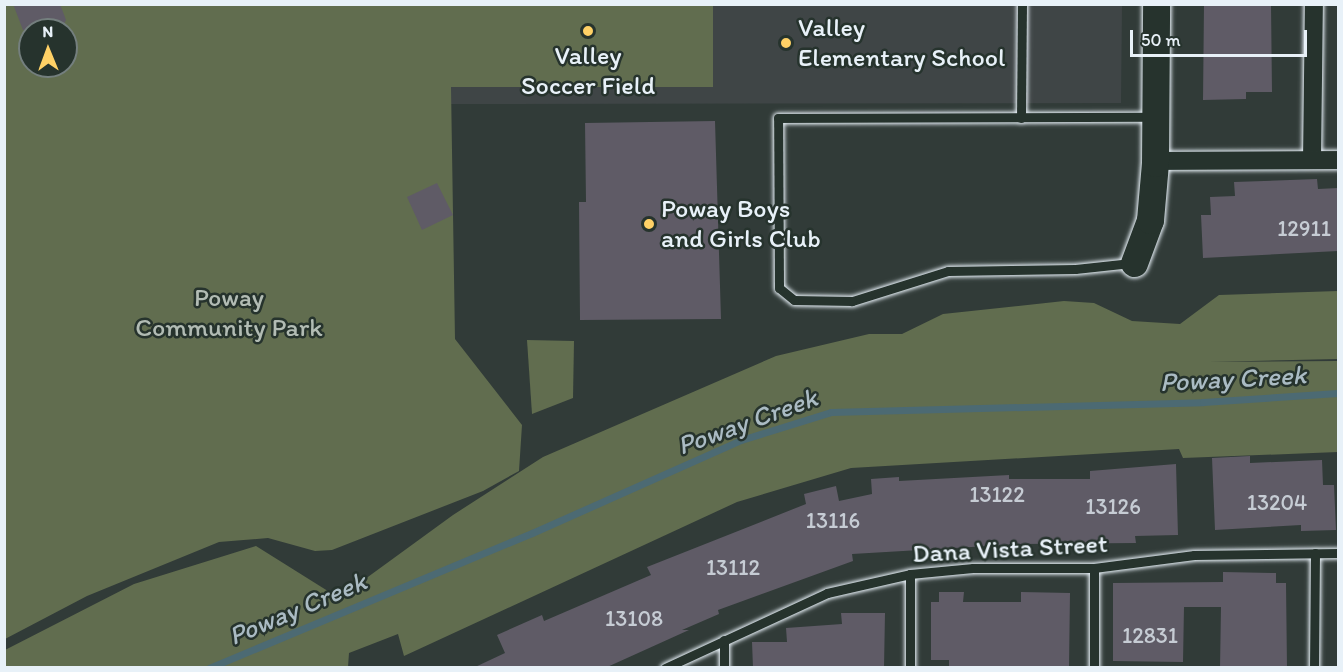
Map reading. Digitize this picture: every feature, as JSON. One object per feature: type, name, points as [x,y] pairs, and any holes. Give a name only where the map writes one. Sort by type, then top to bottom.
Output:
[{"type":"street","points":[[1134,263],[1150,220],[1155,161],[1156,4]]},
{"type":"street","points":[[1312,160],[1314,4]]},
{"type":"street","points":[[1155,161],[1338,160]]},
{"type":"lane","points":[[1021,118],[1022,4]]},
{"type":"lane","points":[[1134,263],[1075,269],[948,271],[852,301],[803,302],[794,300],[779,288],[778,118],[1155,117]]},
{"type":"lane","points":[[1314,668],[1315,553]]},
{"type":"lane","name":"Dana Vista Street","points":[[665,668],[827,593],[910,574],[973,568],[1094,568],[1194,555],[1338,553]]},
{"type":"lane","points":[[1094,568],[1094,668]]},
{"type":"lane","points":[[910,574],[910,668]]},
{"type":"lane","points":[[724,640],[724,668]]},
{"type":"shaded area","name":"Valley Elementary School","points":[[451,5],[1122,5],[1121,103],[451,104]]},
{"type":"green space","name":"Poway Community Park","points":[[5,5],[713,5],[713,87],[451,87],[455,339],[522,425],[519,471],[483,491],[332,550],[315,551],[268,538],[219,542],[87,596],[5,639]]},
{"type":"green space","points":[[1338,291],[1338,359],[1209,362],[1338,361],[1338,452],[1183,458],[1179,449],[851,468],[737,502],[404,656],[398,634],[349,653],[348,667],[5,667],[5,650],[134,584],[256,546],[339,598],[453,515],[543,457],[776,356],[869,334],[902,334],[943,314],[1064,301],[1094,303],[1132,321],[1180,324],[1219,295]]},
{"type":"green space","points":[[527,340],[574,341],[573,398],[532,414]]},
{"type":"building","points":[[13,4],[60,4],[65,18],[18,18]]},
{"type":"building","points":[[1204,4],[1271,4],[1272,92],[1246,92],[1246,99],[1203,100]]},
{"type":"building","name":"Poway Boys and Girls Club","points":[[715,121],[721,319],[580,320],[579,202],[586,202],[585,123]]},
{"type":"building","points":[[1317,179],[1318,189],[1338,188],[1338,251],[1203,258],[1201,215],[1211,215],[1210,197],[1235,196],[1234,182]]},
{"type":"building","points":[[437,183],[453,215],[422,230],[407,197]]},
{"type":"building","points":[[1250,456],[1250,463],[1322,460],[1323,485],[1334,485],[1336,530],[1301,531],[1301,525],[1215,530],[1212,458]]},
{"type":"building","points":[[1176,464],[1178,535],[1135,536],[1136,543],[1021,544],[852,554],[853,561],[718,610],[719,614],[682,630],[689,630],[605,668],[473,668],[505,653],[497,635],[542,615],[544,621],[651,575],[647,567],[806,504],[804,494],[836,486],[839,501],[872,494],[871,479],[899,477],[899,481],[1009,475],[1009,479],[1090,479],[1090,471]]},
{"type":"building","points":[[1223,572],[1276,573],[1276,583],[1286,583],[1287,668],[1220,668],[1221,607],[1184,607],[1183,662],[1113,661],[1113,583],[1223,582]]},
{"type":"building","points":[[939,592],[964,592],[963,602],[1021,602],[1021,592],[1070,593],[1069,668],[949,668],[949,660],[931,660],[931,602],[939,602]]},
{"type":"building","points":[[841,613],[885,613],[884,668],[753,668],[752,642],[787,642],[786,628],[842,624]]},
{"type":"waterway","name":"Poway Creek","points":[[209,668],[532,533],[741,440],[831,412],[1203,402],[1338,393]]},
{"type":"place","name":"Valley Soccer Field","points":[[588,31]]},
{"type":"place","name":"Valley Elementary School","points":[[786,43]]},
{"type":"place","name":"Poway Boys and Girls Club","points":[[649,224]]}]
